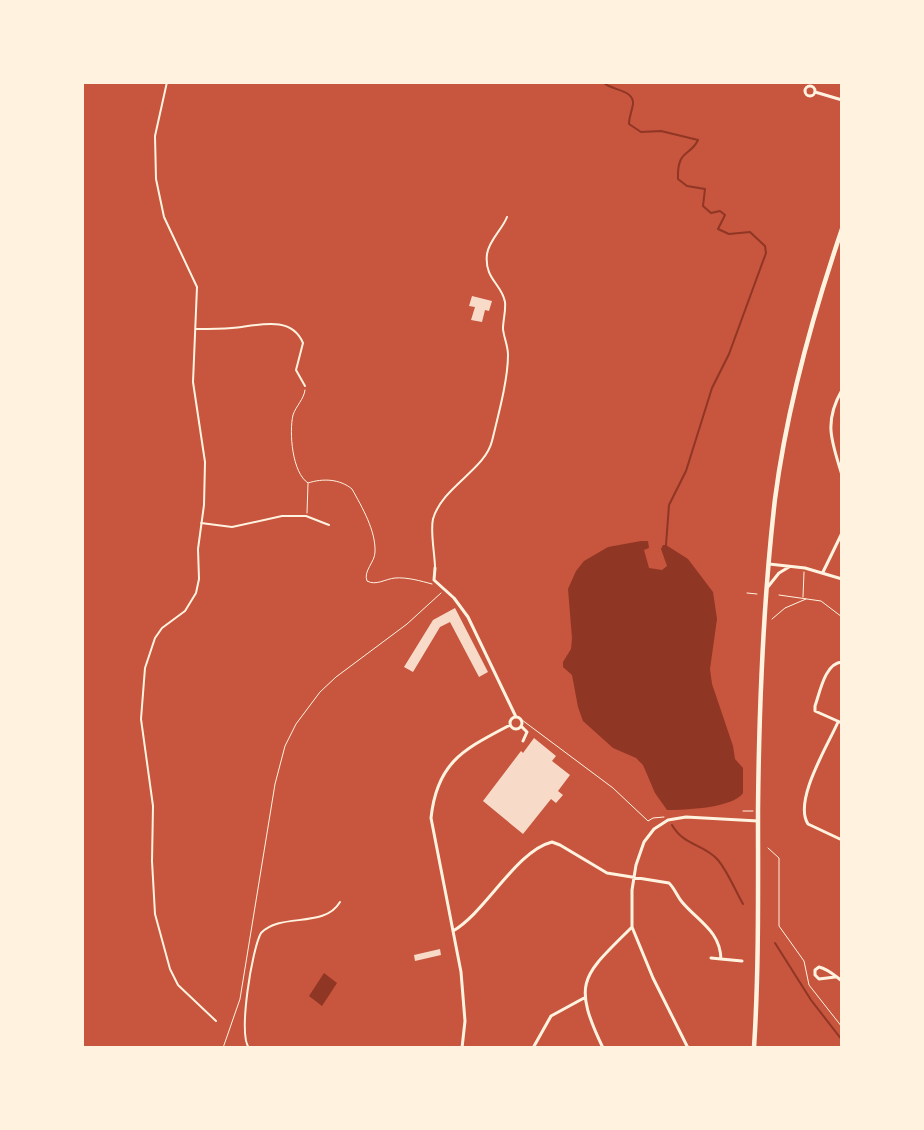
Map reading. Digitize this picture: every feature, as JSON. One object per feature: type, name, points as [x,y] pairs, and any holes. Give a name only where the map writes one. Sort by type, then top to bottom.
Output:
[{"type":"main road","points":[[754,1048],[757,1005],[758,821],[766,601],[776,498],[790,408],[814,316],[842,228]]},
{"type":"street","points":[[812,84],[815,92],[810,96],[806,93],[807,87],[812,84]]},
{"type":"street","points":[[815,92],[842,100]]},
{"type":"street","points":[[842,390],[832,411],[830,423],[831,438],[842,475]]},
{"type":"street","points":[[823,572],[842,533]]},
{"type":"street","points":[[769,564],[805,568],[842,579]]},
{"type":"street","points":[[767,588],[778,573],[790,567]]},
{"type":"street","points":[[435,568],[434,580],[454,598],[468,617],[516,717],[522,720],[521,726]]},
{"type":"street","points":[[842,662],[835,662],[829,668],[815,706],[815,711],[840,723],[806,792],[804,812],[808,824],[842,840]]},
{"type":"street","points":[[462,1048],[464,994],[431,818],[433,798],[439,782],[455,758],[510,725],[511,720],[516,717]]},
{"type":"street","points":[[510,725],[515,728],[521,726]]},
{"type":"street","points":[[521,726],[527,732],[523,740]]},
{"type":"street","points":[[688,1048],[653,978],[632,927],[633,878],[644,842],[654,829],[668,820],[686,816],[718,820],[758,821]]},
{"type":"street","points":[[453,931],[471,917],[534,850],[543,844],[552,842],[607,873],[669,883],[680,900],[714,933],[720,946],[721,959]]},
{"type":"street","points":[[842,848],[842,874]]},
{"type":"street","points":[[603,1048],[589,1020],[584,998],[588,978],[593,968],[632,927]]},
{"type":"street","points":[[711,958],[742,961]]},
{"type":"street","points":[[836,977],[819,979],[815,975],[815,970],[824,968],[842,981]]},
{"type":"street","points":[[533,1048],[551,1016],[584,998]]},
{"type":"lane","points":[[167,82],[155,136],[156,179],[164,217],[197,287],[194,400],[205,462],[198,549],[199,579],[196,593],[184,611],[159,631],[145,668],[141,719],[153,806],[152,861],[155,914],[170,969],[178,985],[216,1021]]},
{"type":"lane","points":[[435,568],[433,518],[447,495],[469,470],[478,465],[489,449],[506,375],[508,357],[503,331],[505,302],[492,281],[487,263],[488,251],[507,217]]},
{"type":"lane","points":[[196,329],[272,324],[292,328],[303,343],[302,356],[296,370],[305,386]]},
{"type":"lane","points":[[201,523],[232,527],[273,516],[306,516],[329,525]]},
{"type":"lane","points":[[249,1048],[244,1040],[248,1000],[256,948],[261,933],[277,925],[325,915],[340,902]]},
{"type":"path","points":[[305,386],[304,394],[292,419],[296,467],[300,475],[308,483],[306,516]]},
{"type":"path","points":[[308,483],[317,480],[334,481],[352,489],[373,535],[374,558],[366,574],[367,581],[374,584],[396,578],[406,578],[440,587]]},
{"type":"path","points":[[803,598],[805,568]]},
{"type":"path","points":[[223,1048],[240,999],[275,784],[285,746],[296,724],[320,692],[336,677],[407,624],[443,590]]},
{"type":"path","points":[[747,593],[757,594]]},
{"type":"path","points":[[778,595],[821,601],[842,617]]},
{"type":"path","points":[[772,619],[785,608],[806,598]]},
{"type":"path","points":[[522,720],[613,788],[648,821],[662,816],[668,820]]},
{"type":"path","points":[[768,848],[779,858],[779,926],[804,961],[810,985],[842,1027]]},
{"type":"shaded area","points":[[648,541],[649,548],[644,550],[649,568],[662,570],[667,566],[661,549],[663,545],[666,545],[688,559],[713,592],[717,619],[710,669],[712,684],[733,746],[735,759],[743,768],[743,793],[738,798],[729,802],[708,807],[667,810],[655,793],[643,765],[636,758],[613,748],[583,721],[578,707],[572,675],[563,667],[563,662],[571,649],[572,638],[568,589],[576,571],[584,561],[608,547]]},
{"type":"shaded area","points":[[324,973],[337,983],[322,1006],[309,996]]},
{"type":"building","points":[[472,296],[492,301],[489,311],[485,310],[482,322],[471,320],[475,307],[469,306]]},
{"type":"building","points":[[455,608],[488,672],[479,677],[450,622],[440,627],[413,672],[404,667],[433,620]]},
{"type":"building","points":[[534,738],[556,756],[552,761],[570,775],[558,791],[563,795],[556,803],[551,799],[523,834],[483,801],[521,751],[523,753]]},
{"type":"building","points":[[440,949],[441,955],[415,961],[414,955]]},
{"type":"waterway","points":[[603,82],[630,96],[633,104],[629,124],[641,132],[661,131],[698,140],[682,158],[678,169],[678,179],[687,186],[705,189],[703,206],[711,213],[720,211],[725,215],[718,229],[729,234],[750,232],[765,246],[766,253],[729,354],[712,388],[686,471],[669,505],[666,545]]},
{"type":"waterway","points":[[672,825],[682,837],[707,851],[718,860],[743,904]]},
{"type":"waterway","points":[[775,943],[811,1000],[842,1040]]}]
